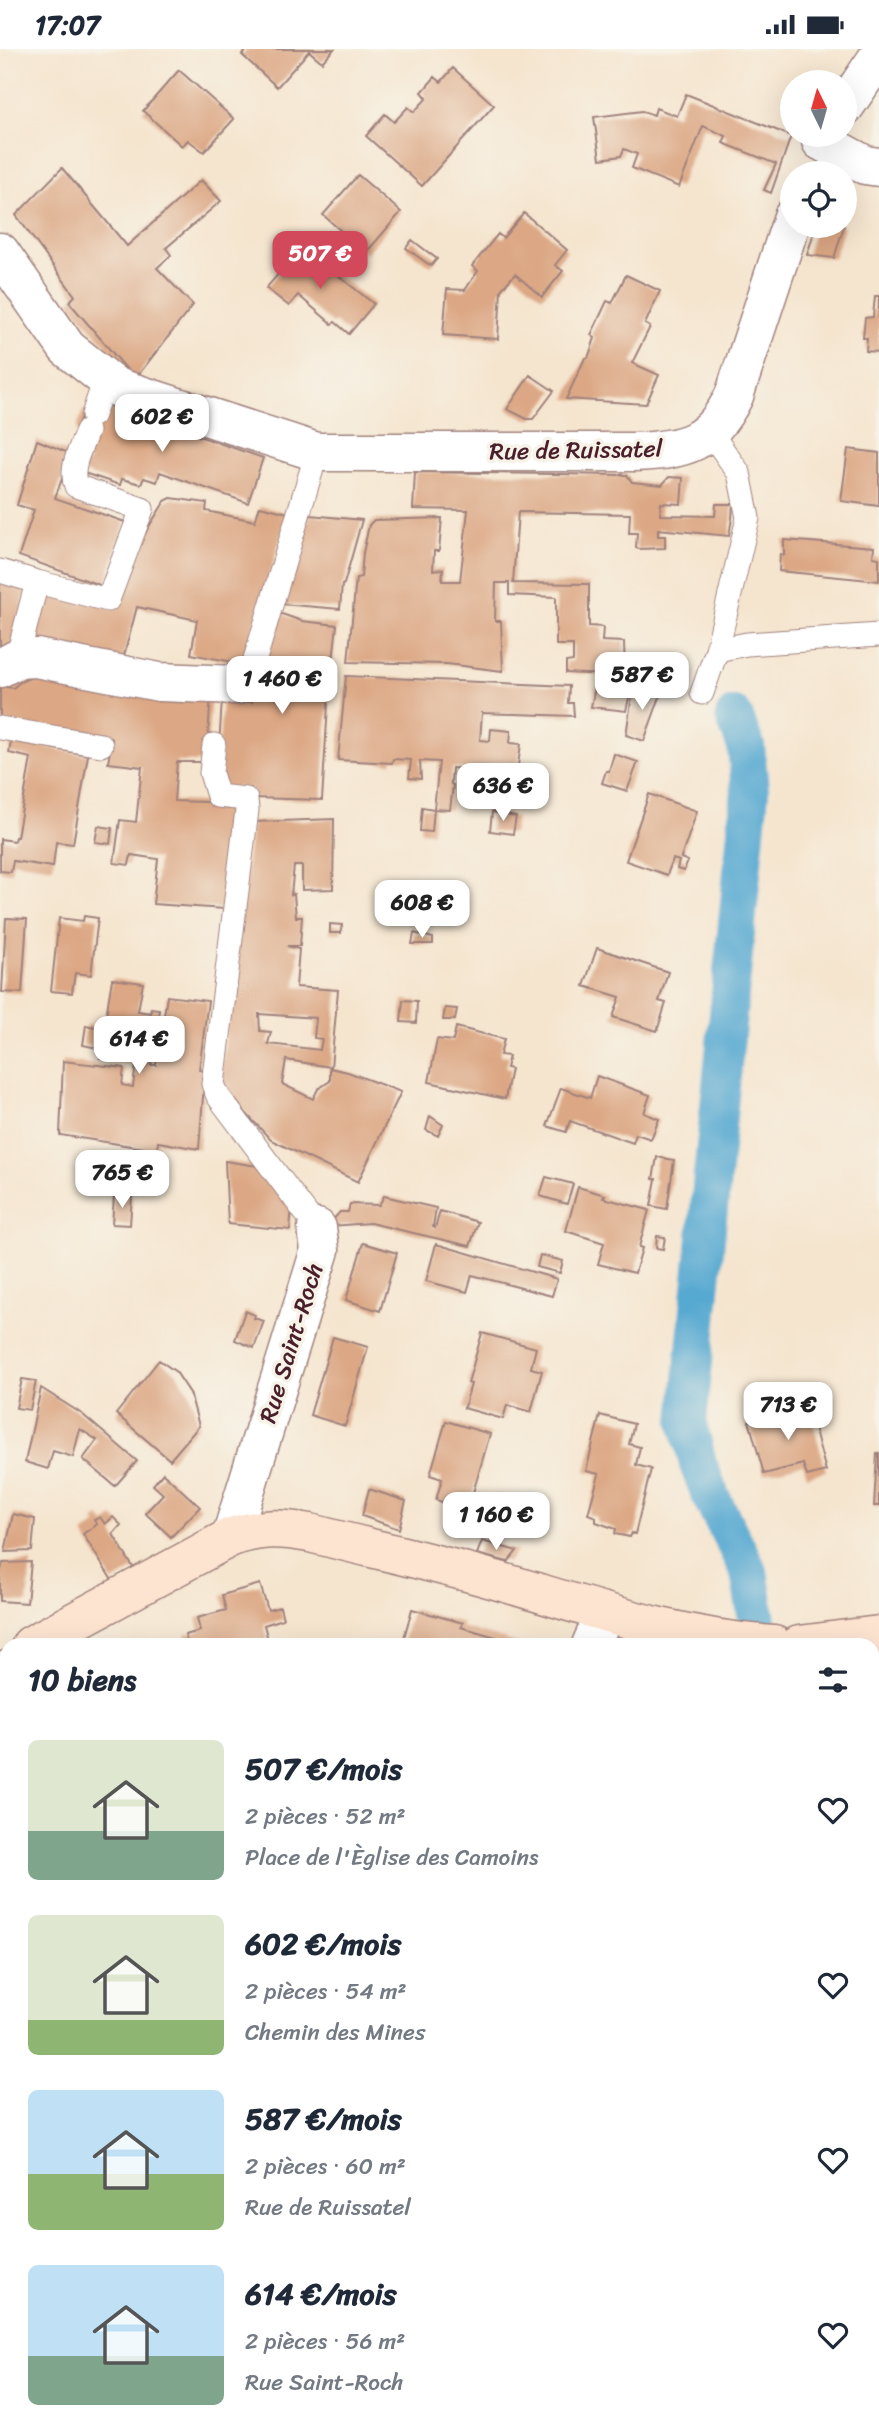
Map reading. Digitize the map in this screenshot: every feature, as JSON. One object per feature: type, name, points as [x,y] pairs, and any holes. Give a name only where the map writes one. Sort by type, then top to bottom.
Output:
[{"type":"street","points":[[858,87],[879,56]]},
{"type":"street","points":[[819,150],[879,167]]},
{"type":"street","name":"Rue de Ruissatel","points":[[0,252],[67,348],[116,387],[317,451],[664,451],[689,444],[710,432],[723,417],[734,396],[786,238]]},
{"type":"street","points":[[8,664],[36,658],[159,682],[237,685]]},
{"type":"street","name":"Rue Saint-Roch","points":[[231,1537],[320,1250],[317,1229]]},
{"type":"street","points":[[44,1638],[231,1537],[257,1529],[310,1533],[483,1576],[598,1629],[709,1638]]},
{"type":"street","points":[[855,1638],[879,1635]]},
{"type":"lane","points":[[0,571],[108,600],[142,509],[76,486],[73,477],[105,379]]},
{"type":"lane","points":[[702,693],[717,650],[748,518],[739,473],[710,432]]},
{"type":"lane","points":[[237,685],[253,666],[317,451]]},
{"type":"lane","points":[[8,664],[37,582]]},
{"type":"lane","points":[[717,650],[747,644],[879,635]]},
{"type":"lane","points":[[0,728],[101,745]]},
{"type":"lane","name":"Rue Saint-Roch","points":[[215,745],[211,772],[218,796],[246,799],[247,810],[214,1084],[218,1096],[317,1229]]},
{"type":"building","points":[[248,49],[334,49],[322,62],[309,51],[277,87],[242,55]]},
{"type":"building","points":[[453,68],[494,105],[422,186],[366,136],[385,114],[394,122],[408,107],[414,112],[427,98],[422,92],[435,77],[441,82]]},
{"type":"building","points":[[179,70],[234,119],[204,152],[188,140],[182,146],[143,111]]},
{"type":"building","points":[[686,94],[780,132],[780,147],[787,147],[780,161],[771,193],[764,190],[776,164],[723,143],[726,136],[703,126],[679,187],[632,168],[637,154],[624,149],[621,156],[600,159],[594,117],[642,111],[654,115],[656,108],[677,116]]},
{"type":"building","points":[[62,168],[127,246],[201,180],[221,201],[166,248],[171,255],[157,268],[193,305],[135,379],[69,302],[75,296],[16,215]]},
{"type":"building","points":[[358,175],[401,212],[366,253],[323,215]]},
{"type":"building","points":[[524,213],[567,250],[555,265],[563,271],[542,297],[515,274],[501,290],[498,339],[443,335],[447,289],[465,290],[478,271],[472,266],[498,234],[503,238]]},
{"type":"building","points":[[812,238],[840,238],[834,258],[807,255]]},
{"type":"building","points":[[412,240],[437,259],[431,266],[406,248]]},
{"type":"building","points":[[302,247],[374,304],[349,334],[335,322],[332,324],[298,295],[289,306],[266,288]]},
{"type":"building","points":[[626,275],[660,291],[645,324],[650,327],[632,363],[659,375],[646,404],[566,399],[585,358],[588,358],[595,338],[591,335],[607,301],[612,303]]},
{"type":"building","points":[[875,296],[879,296],[879,352],[866,351],[867,338],[863,338],[865,318],[873,317]]},
{"type":"building","points":[[530,375],[554,391],[533,419],[527,419],[507,409]]},
{"type":"building","points":[[107,405],[263,458],[248,503],[160,472],[157,482],[144,478],[141,484],[122,479],[120,485],[84,473],[89,458],[85,457],[77,427],[83,411]]},
{"type":"building","points":[[37,440],[71,454],[55,498],[125,522],[105,587],[19,556],[34,510],[17,505]]},
{"type":"building","points":[[848,449],[879,453],[879,506],[841,501]]},
{"type":"building","points":[[415,472],[627,475],[632,482],[662,485],[669,477],[683,478],[681,504],[661,503],[660,515],[715,516],[716,504],[733,504],[729,536],[658,529],[658,536],[665,536],[665,548],[639,549],[636,548],[637,533],[629,533],[630,514],[518,512],[513,583],[589,584],[589,626],[603,627],[602,641],[624,642],[625,676],[566,673],[566,662],[573,661],[573,645],[556,645],[556,597],[509,595],[509,583],[496,583],[495,621],[501,621],[503,671],[447,664],[348,662],[356,578],[361,577],[369,525],[374,520],[442,518],[439,551],[434,551],[433,570],[443,569],[442,581],[460,581],[468,510],[413,509]]},
{"type":"building","points":[[171,498],[207,503],[206,511],[255,521],[260,506],[288,513],[244,662],[191,654],[197,620],[137,607],[122,663],[29,641],[43,589],[115,609],[126,573],[148,528],[165,501]]},
{"type":"building","points":[[310,515],[362,520],[342,585],[340,609],[281,604]]},
{"type":"building","points":[[784,540],[874,547],[873,557],[879,558],[879,581],[779,571],[780,554],[784,555]]},
{"type":"building","points":[[0,580],[26,591],[12,648],[0,656]]},
{"type":"building","points":[[273,611],[302,621],[337,625],[328,705],[322,800],[253,798],[251,788],[223,787],[219,746],[222,700],[252,702]]},
{"type":"building","points":[[45,671],[211,694],[206,762],[177,762],[174,801],[238,803],[224,909],[153,904],[158,859],[131,855],[129,865],[114,863],[120,820],[136,822],[142,767],[108,763],[112,739],[0,721],[0,686],[13,688]]},
{"type":"building","points":[[346,676],[569,686],[568,703],[573,703],[574,716],[482,713],[480,740],[490,741],[491,729],[511,731],[510,743],[521,744],[514,794],[499,792],[499,778],[474,775],[474,769],[452,768],[450,810],[434,809],[439,762],[420,761],[421,779],[409,778],[411,760],[393,759],[392,763],[338,760]]},
{"type":"building","points":[[595,687],[631,689],[626,711],[591,707]]},
{"type":"building","points":[[633,689],[662,691],[644,741],[626,735]]},
{"type":"building","points":[[11,741],[88,755],[73,844],[56,842],[53,867],[13,861],[11,872],[0,871],[0,839],[14,841],[17,837],[31,758],[9,753]]},
{"type":"building","points":[[614,754],[638,762],[627,791],[602,783]]},
{"type":"building","points":[[649,794],[697,811],[681,858],[688,861],[684,871],[677,869],[679,861],[673,859],[667,875],[626,861]]},
{"type":"building","points":[[422,807],[434,809],[432,832],[420,831]]},
{"type":"building","points":[[492,812],[516,817],[513,834],[490,831]]},
{"type":"building","points":[[334,819],[333,889],[302,890],[302,866],[294,866],[291,895],[294,894],[296,917],[302,917],[300,946],[287,946],[299,949],[296,987],[338,990],[331,1067],[286,1060],[282,1084],[313,1099],[318,1089],[330,1081],[330,1068],[401,1092],[358,1182],[271,1140],[243,1110],[221,1075],[252,822]],"holes":[[[259,1014],[316,1018],[314,1038],[322,1039],[320,1050],[268,1044],[271,1032],[260,1031]]]},
{"type":"building","points":[[98,826],[112,828],[110,844],[95,842]]},
{"type":"building","points":[[84,916],[98,918],[91,975],[75,973],[72,993],[51,991],[59,918],[83,921]]},
{"type":"building","points":[[6,918],[27,919],[22,993],[2,992]]},
{"type":"building","points":[[330,924],[342,925],[341,933],[330,933]]},
{"type":"building","points":[[414,933],[433,938],[433,944],[412,944]]},
{"type":"building","points":[[597,948],[668,972],[659,1001],[666,1003],[657,1031],[613,1017],[620,997],[584,986]]},
{"type":"building","points":[[112,979],[143,983],[138,1011],[150,1013],[151,1008],[159,1009],[151,1065],[156,1065],[167,996],[208,1001],[199,1070],[205,1071],[199,1149],[158,1142],[157,1150],[60,1135],[63,1061],[124,1068],[122,1085],[133,1087],[136,1063],[100,1058],[102,1049],[83,1045],[86,1025],[104,1029]]},
{"type":"building","points":[[403,1000],[417,1001],[416,1023],[401,1022]]},
{"type":"building","points":[[445,1008],[457,1009],[455,1020],[443,1020]]},
{"type":"building","points":[[456,1027],[504,1039],[500,1055],[509,1056],[506,1068],[511,1069],[505,1099],[429,1082],[437,1039],[453,1041]]},
{"type":"building","points":[[597,1076],[650,1095],[644,1113],[659,1119],[651,1139],[636,1134],[633,1143],[570,1121],[566,1132],[547,1126],[561,1088],[590,1098]]},
{"type":"building","points":[[430,1116],[443,1125],[438,1136],[426,1130]]},
{"type":"building","points":[[657,1157],[674,1160],[667,1209],[651,1206]]},
{"type":"building","points":[[225,1161],[264,1167],[292,1204],[290,1230],[228,1224]]},
{"type":"building","points":[[546,1177],[573,1184],[567,1204],[540,1196]]},
{"type":"building","points":[[578,1187],[605,1195],[603,1198],[649,1210],[635,1273],[598,1264],[604,1243],[566,1231]]},
{"type":"building","points":[[114,1196],[132,1196],[130,1225],[112,1224]]},
{"type":"building","points":[[384,1196],[436,1208],[435,1228],[440,1211],[478,1222],[470,1246],[370,1223],[329,1224],[340,1212],[348,1212],[350,1204],[379,1205]]},
{"type":"building","points":[[657,1236],[665,1237],[663,1249],[656,1248]]},
{"type":"building","points":[[363,1243],[397,1253],[380,1311],[346,1300]]},
{"type":"building","points":[[436,1244],[557,1279],[552,1296],[472,1275],[467,1292],[426,1281]]},
{"type":"building","points":[[540,1255],[563,1261],[560,1273],[537,1267]]},
{"type":"building","points":[[245,1311],[264,1321],[254,1348],[235,1340]]},
{"type":"building","points":[[482,1333],[536,1348],[531,1368],[542,1371],[531,1412],[507,1405],[503,1419],[464,1408]]},
{"type":"building","points":[[333,1337],[368,1347],[345,1426],[310,1415]]},
{"type":"building","points":[[159,1360],[176,1372],[190,1393],[199,1426],[170,1460],[116,1414]]},
{"type":"building","points":[[22,1379],[36,1381],[30,1410],[16,1408]]},
{"type":"building","points":[[41,1388],[82,1414],[137,1461],[115,1486],[83,1459],[97,1440],[80,1429],[73,1457],[53,1451],[48,1469],[25,1462]]},
{"type":"building","points":[[808,1405],[826,1471],[807,1476],[803,1464],[764,1474],[749,1421]]},
{"type":"building","points":[[600,1415],[634,1424],[629,1444],[640,1447],[636,1465],[651,1469],[635,1534],[632,1533],[630,1537],[615,1534],[616,1529],[596,1522],[596,1517],[588,1514],[599,1474],[586,1471]]},
{"type":"building","points":[[446,1421],[490,1434],[468,1510],[436,1500],[442,1479],[430,1475]]},
{"type":"building","points":[[877,1453],[879,1506],[874,1506]]},
{"type":"building","points":[[163,1473],[200,1507],[171,1537],[145,1513],[163,1494],[153,1485]]},
{"type":"building","points":[[369,1489],[406,1501],[399,1529],[362,1516]]},
{"type":"building","points":[[13,1514],[35,1519],[32,1551],[5,1552]]},
{"type":"building","points":[[100,1517],[105,1524],[113,1517],[121,1525],[113,1534],[134,1569],[113,1582],[83,1534],[97,1524],[94,1520]]},
{"type":"building","points":[[482,1541],[517,1551],[508,1562],[477,1554]]},
{"type":"building","points":[[31,1562],[27,1603],[0,1601],[0,1574],[3,1563]]},
{"type":"building","points":[[260,1584],[268,1610],[280,1607],[283,1619],[264,1625],[267,1638],[186,1638],[185,1635],[200,1631],[197,1618],[226,1610],[222,1595]]},
{"type":"building","points":[[412,1609],[463,1623],[461,1627],[500,1638],[404,1638]]},
{"type":"waterway","points":[[734,716],[746,746],[750,791],[688,1422],[698,1464],[711,1497],[749,1572],[757,1621]]}]
